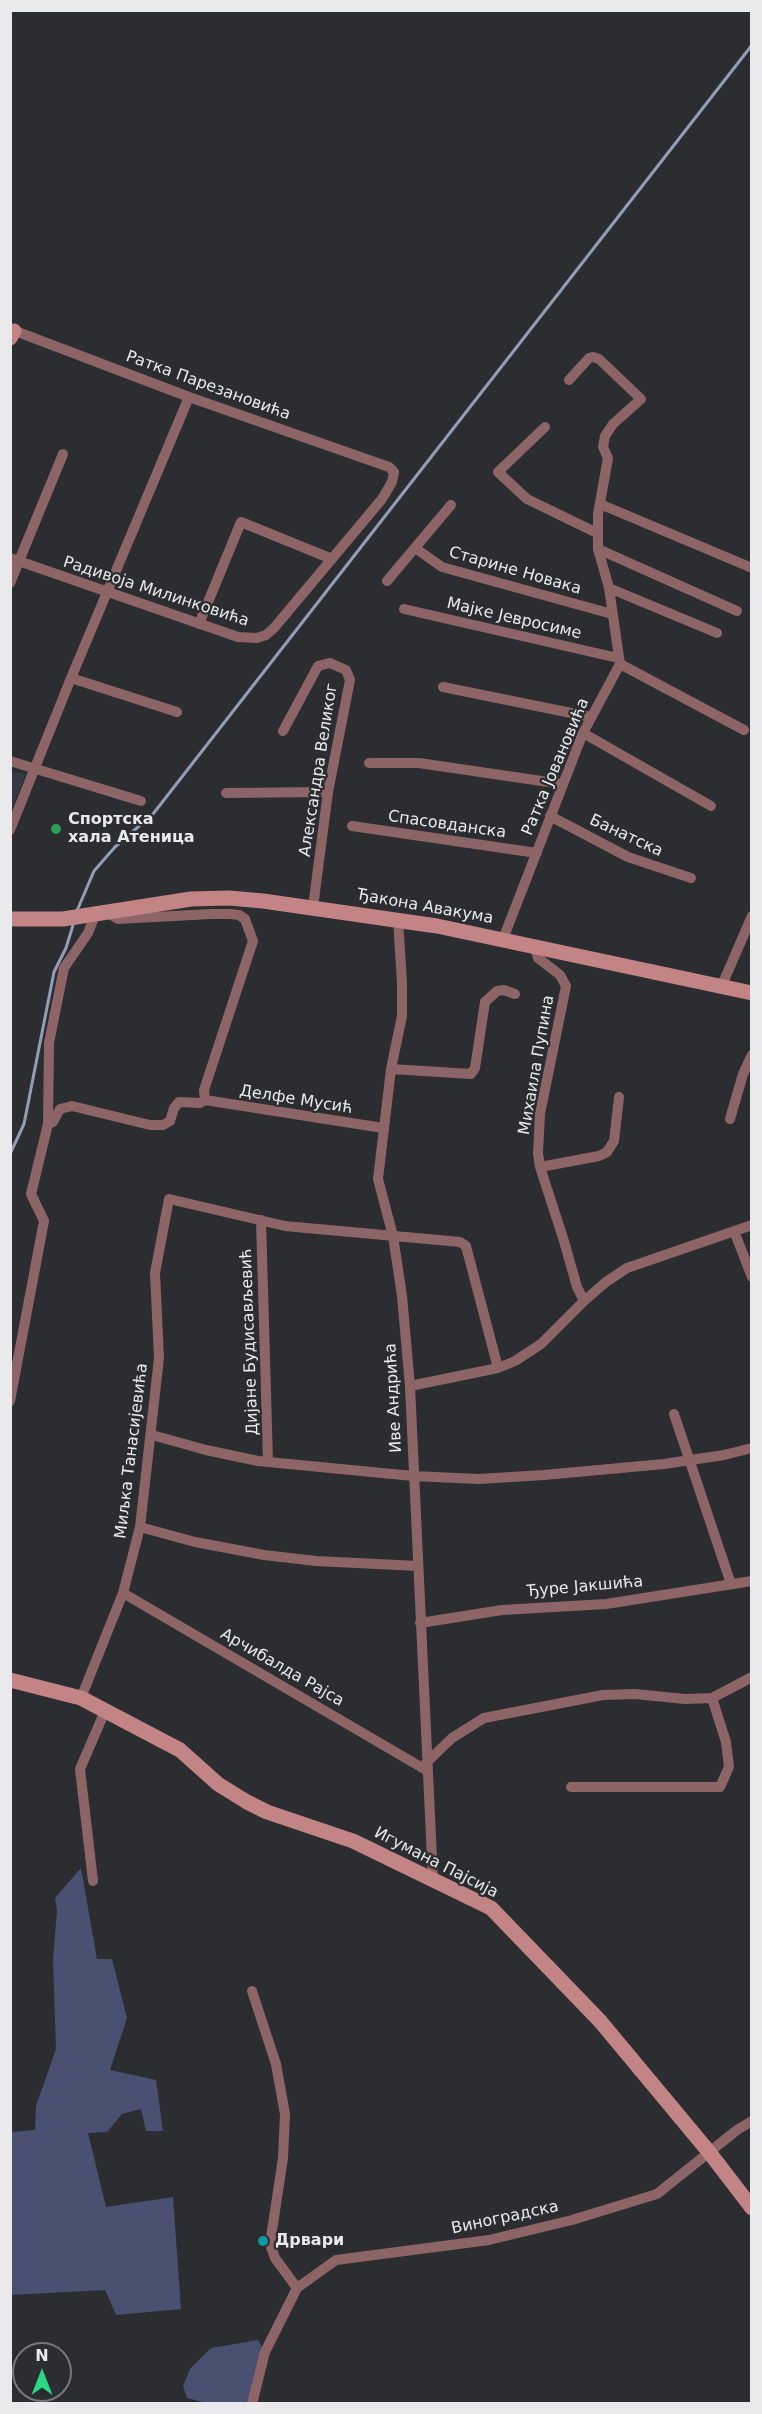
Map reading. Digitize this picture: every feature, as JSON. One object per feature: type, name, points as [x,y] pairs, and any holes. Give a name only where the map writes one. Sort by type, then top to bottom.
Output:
[{"type":"street","name":"Ратка Парезановића","points":[[12,332],[389,467],[393,472]]},
{"type":"street","points":[[569,380],[589,358],[593,357],[599,359],[640,399],[613,424],[605,436],[603,447],[608,458],[600,504],[598,549],[609,588],[619,661]]},
{"type":"street","points":[[10,830],[189,397]]},
{"type":"street","points":[[545,427],[498,472],[527,500],[597,533]]},
{"type":"street","points":[[10,583],[15,560],[63,454]]},
{"type":"street","name":"Радивоја Милинковића","points":[[15,560],[249,639],[266,635],[274,628],[382,499],[392,482],[393,472]]},
{"type":"street","points":[[600,504],[752,568]]},
{"type":"street","points":[[387,581],[451,505]]},
{"type":"street","points":[[199,624],[242,522],[332,559]]},
{"type":"street","name":"Старине Новака","points":[[415,548],[442,567],[612,614]]},
{"type":"street","points":[[598,549],[737,611]]},
{"type":"street","points":[[609,588],[717,633]]},
{"type":"street","name":"Мајке Јевросиме","points":[[404,609],[619,661],[744,730]]},
{"type":"street","name":"Ратка Јовановића","points":[[503,939],[583,733],[619,661]]},
{"type":"street","name":"Александра Великог","points":[[283,731],[318,666],[330,663],[346,670],[350,680],[328,792],[313,908]]},
{"type":"street","points":[[71,678],[177,712]]},
{"type":"street","points":[[443,687],[591,717]]},
{"type":"street","points":[[583,733],[711,806]]},
{"type":"street","points":[[10,761],[141,801]]},
{"type":"street","points":[[369,763],[419,763],[562,784]]},
{"type":"street","points":[[226,793],[328,792]]},
{"type":"street","name":"Банатска","points":[[550,816],[628,857],[691,878]]},
{"type":"street","name":"Спасовданска","points":[[352,826],[537,853]]},
{"type":"street","name":"Ђакона Авакума","points":[[10,919],[63,919],[191,899],[229,898],[398,919],[534,945],[752,993]]},
{"type":"street","points":[[10,1401],[44,1221],[31,1194],[48,1124],[49,1043],[64,968],[88,933],[97,915],[118,920],[211,914],[239,915],[244,919],[253,941],[204,1090],[205,1100]]},
{"type":"street","points":[[722,985],[752,916]]},
{"type":"street","name":"Иве Андрића","points":[[398,919],[402,1016],[391,1069],[378,1179],[393,1236],[402,1296],[410,1386],[433,1880]]},
{"type":"street","name":"Михаила Пупина","points":[[534,945],[538,958],[560,975],[566,986],[540,1114],[538,1138],[540,1167],[577,1287],[584,1301]]},
{"type":"street","points":[[391,1069],[471,1074],[475,1068],[485,1002],[497,991],[504,990],[515,994]]},
{"type":"street","points":[[730,1119],[752,1055]]},
{"type":"street","points":[[540,1167],[599,1156],[607,1152],[614,1141],[620,1097]]},
{"type":"street","name":"Делфе Мусић","points":[[48,1124],[53,1122],[60,1109],[72,1106],[150,1125],[163,1125],[170,1121],[174,1108],[179,1102],[200,1103],[205,1100],[383,1128]]},
{"type":"street","name":"Миљка Танасијевића","points":[[81,1698],[123,1593],[140,1527],[159,1358],[155,1273],[169,1199],[261,1220]]},
{"type":"street","points":[[261,1220],[285,1226],[460,1242],[466,1246],[498,1368]]},
{"type":"street","name":"Дијане Будисављевић","points":[[261,1220],[268,1462]]},
{"type":"street","points":[[410,1386],[498,1368],[515,1361],[541,1344],[584,1301],[627,1268],[752,1225]]},
{"type":"street","points":[[734,1231],[752,1277]]},
{"type":"street","points":[[674,1414],[731,1584]]},
{"type":"street","points":[[152,1435],[206,1450],[268,1462],[413,1476],[479,1479],[544,1475],[689,1460],[752,1448]]},
{"type":"street","points":[[140,1527],[195,1542],[264,1555],[316,1561],[418,1566]]},
{"type":"street","name":"Ђуре Јакшића","points":[[420,1623],[502,1610],[606,1604],[752,1581]]},
{"type":"street","name":"Арчибалда Рајса","points":[[123,1593],[426,1766]]},
{"type":"street","points":[[426,1766],[452,1738],[484,1718],[603,1695],[634,1694],[686,1700],[712,1698],[752,1677]]},
{"type":"street","name":"Игумана Пајсија","points":[[10,1680],[81,1698],[180,1750],[218,1784],[247,1802],[267,1812],[353,1841],[491,1908],[600,2021],[709,2152],[752,2208]]},
{"type":"street","points":[[571,1787],[720,1787],[729,1767],[726,1742],[712,1698]]},
{"type":"street","points":[[93,1881],[80,1769],[105,1711]]},
{"type":"street","points":[[252,1991],[281,2081],[285,2114],[283,2158],[270,2244],[274,2258],[297,2288]]},
{"type":"street","name":"Виноградска","points":[[252,2403],[265,2352],[297,2288],[336,2260],[489,2240],[572,2220],[657,2194],[752,2121]]},
{"type":"shaded area","points":[[10,770],[25,775],[11,812]]},
{"type":"shaded area","points":[[81,1868],[97,1959],[112,1959],[127,2018],[110,2070],[156,2080],[163,2131],[146,2131],[141,2109],[122,2114],[107,2132],[88,2133],[106,2207],[173,2197],[181,2309],[116,2315],[105,2290],[11,2295],[11,2132],[35,2130],[36,2106],[56,2049],[53,1960],[57,1910],[55,1898]]},
{"type":"shaded area","points":[[258,2340],[265,2352],[252,2403],[207,2403],[187,2398],[183,2386],[190,2369],[211,2348]]},
{"type":"waterway","points":[[76,913],[94,871],[115,847],[153,814],[752,45]]},
{"type":"waterway","points":[[10,1154],[24,1124],[54,972],[66,948],[74,922]]},
{"type":"place","name":"Спортска хала Атеница","points":[[56,829]]},
{"type":"place","name":"Дрвари","points":[[263,2241]]}]
